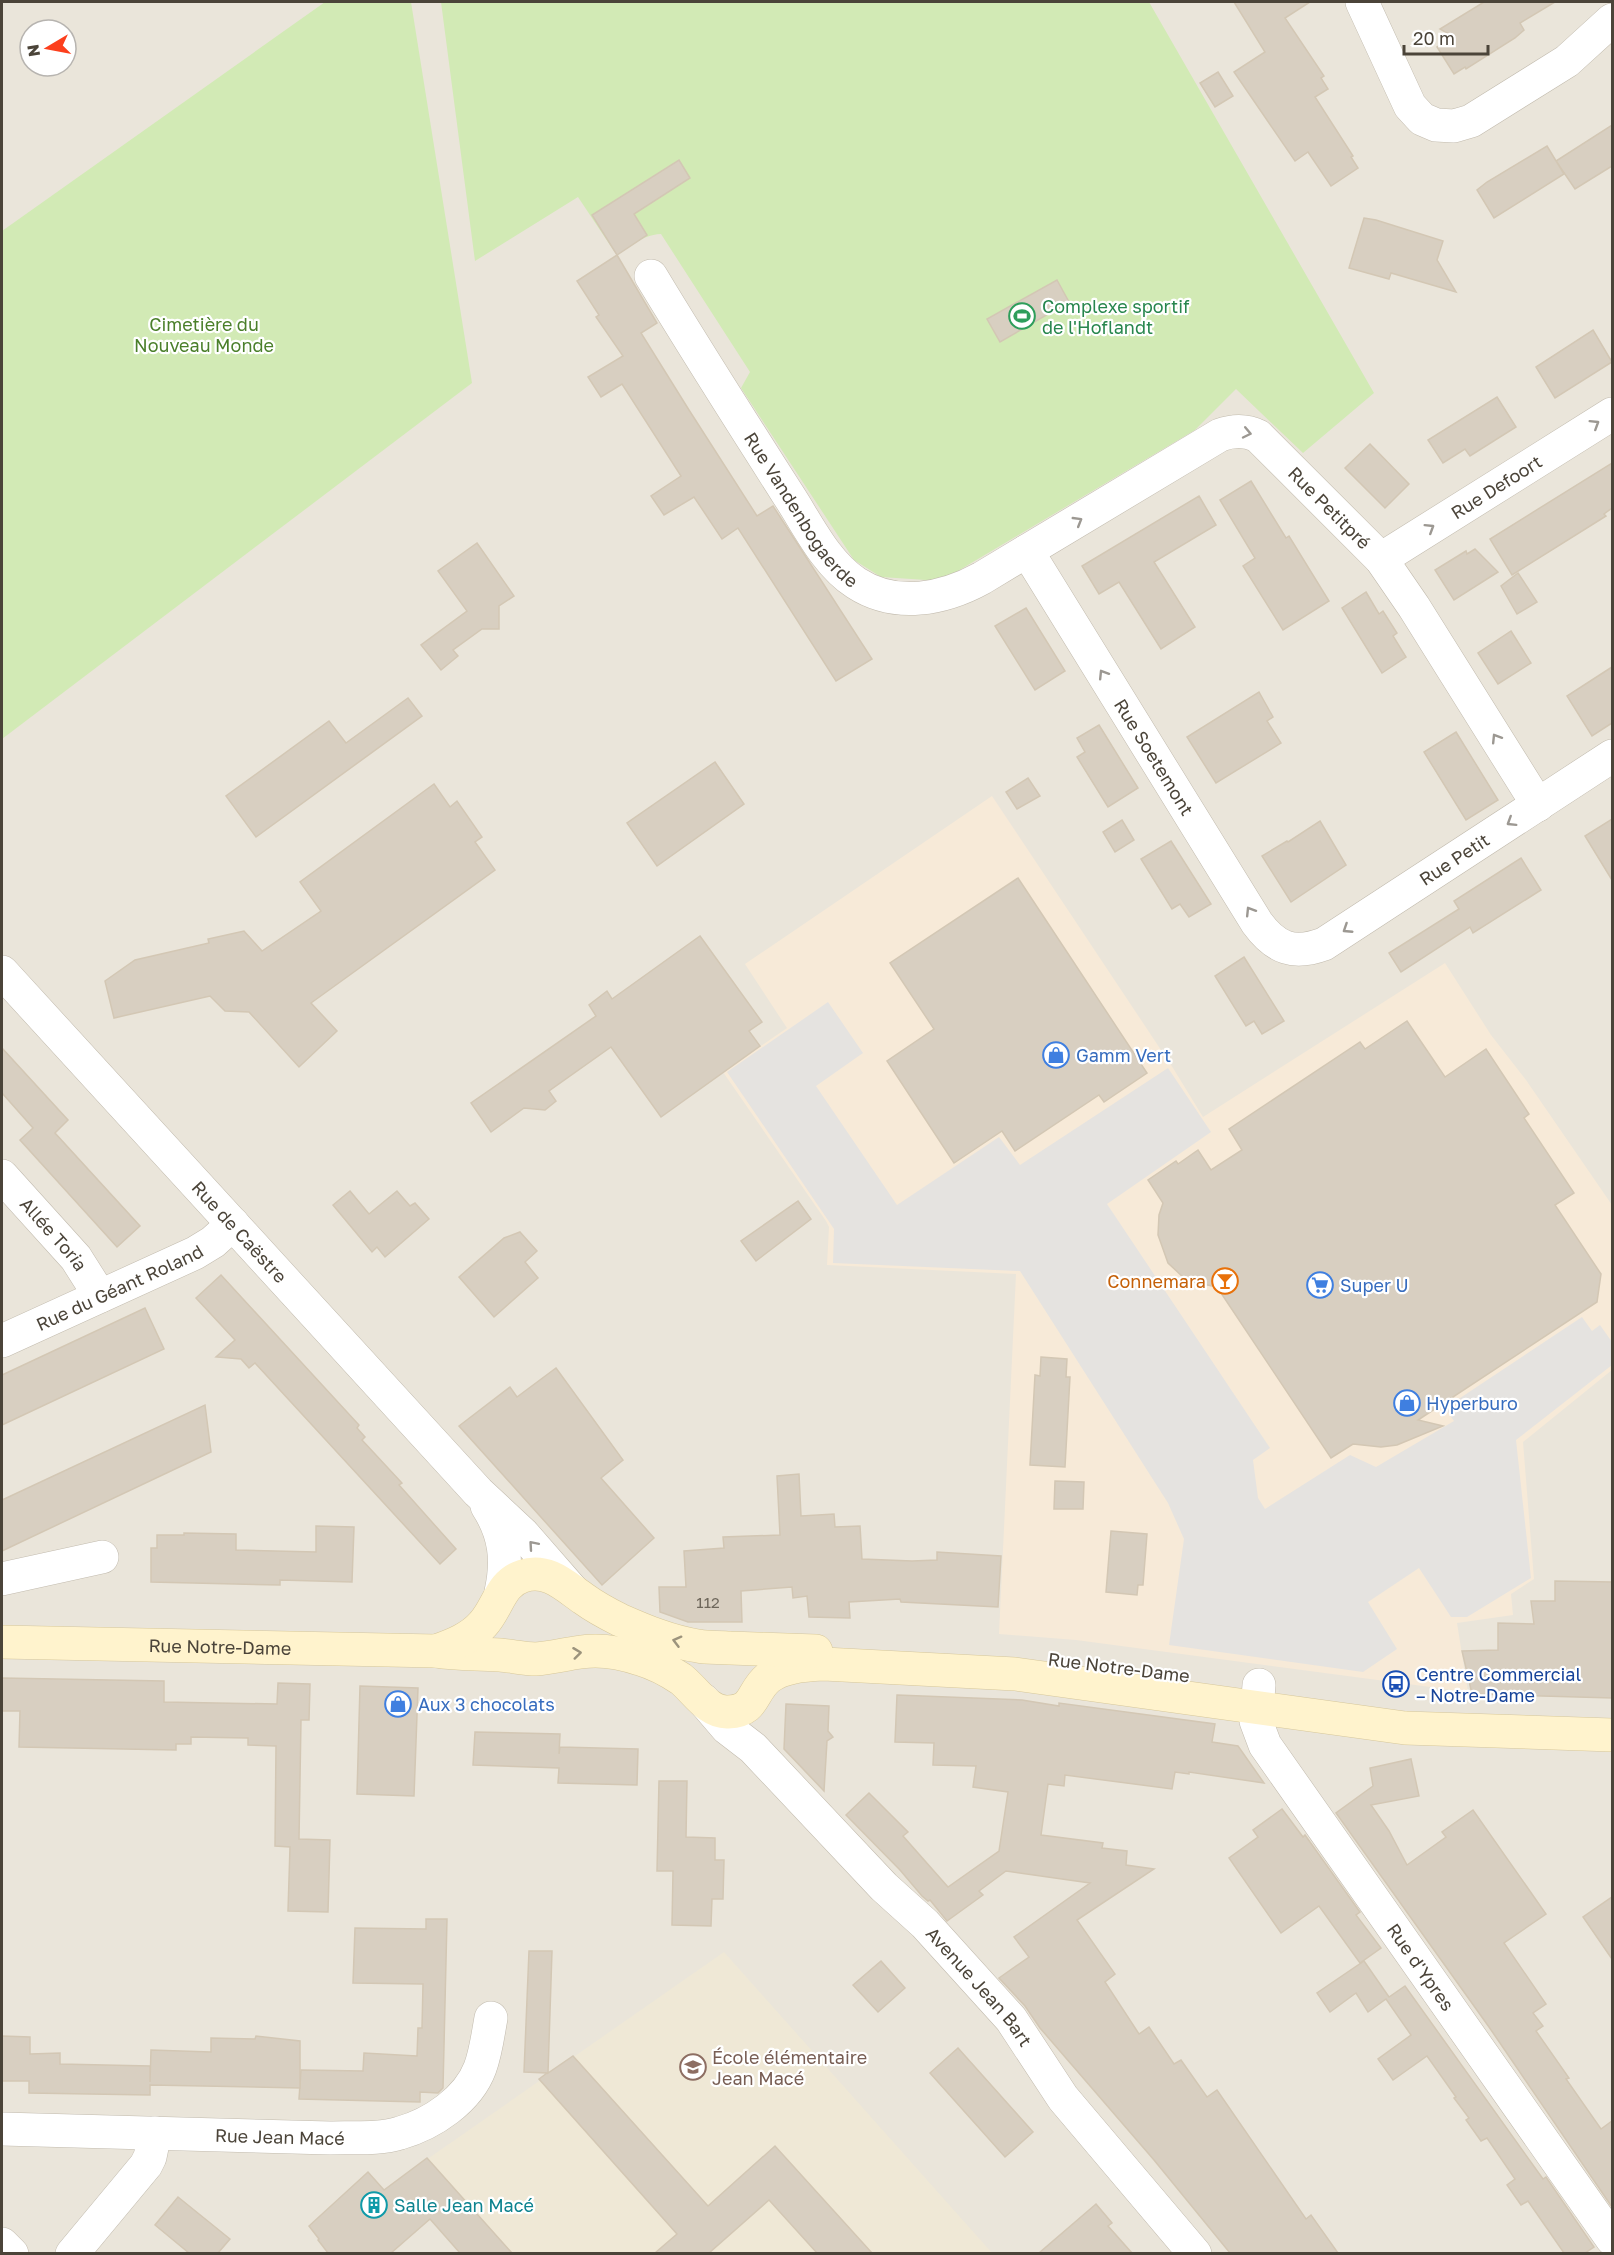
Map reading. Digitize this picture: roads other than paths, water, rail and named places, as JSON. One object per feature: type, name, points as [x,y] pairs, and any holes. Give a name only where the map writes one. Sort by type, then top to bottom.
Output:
[{"type":"main road","name":"Rue Notre-Dame","points":[[436,1651],[473,1634],[484,1624],[509,1584],[520,1577],[536,1574],[559,1580],[607,1613],[653,1634],[696,1646],[1048,1658],[1120,1666],[1405,1728],[1612,1734]]},
{"type":"main road","points":[[498,1599],[495,1620],[499,1636],[511,1653],[520,1657]]},
{"type":"main road","name":"Rue Notre-Dame","points":[[2,1642],[436,1651],[457,1655],[491,1654],[541,1658],[584,1651],[641,1659],[681,1679],[715,1709],[728,1712],[741,1709],[771,1676],[797,1667],[824,1664],[1015,1674],[1258,1696]]},
{"type":"main road","points":[[734,1648],[746,1652],[754,1659],[759,1672],[755,1696]]},
{"type":"street","points":[[1362,2],[1410,106],[1422,119],[1444,126],[1462,124],[1480,116],[1567,61],[1612,20]]},
{"type":"street","name":"Rue Vandenbogaerde","points":[[651,276],[708,370],[827,554],[841,571],[857,584],[878,593],[899,598],[939,596],[967,586],[1027,551]]},
{"type":"street","name":"Rue Defoort","points":[[1381,559],[1612,414]]},
{"type":"street","name":"Rue Petitpré","points":[[1027,551],[1220,435],[1233,431],[1246,431],[1264,440],[1381,559],[1414,607],[1538,805]]},
{"type":"street","name":"Rue Soetemont","points":[[1027,551],[1257,923],[1273,942],[1292,949]]},
{"type":"street","name":"Rue Petit","points":[[1292,949],[1301,950],[1324,944],[1612,756]]},
{"type":"street","name":"Rue de Caëstre","points":[[2,972],[478,1492],[523,1534],[571,1589]]},
{"type":"street","name":"Allée Toria","points":[[2,1176],[76,1258],[100,1296]]},
{"type":"street","name":"Rue du Géant Roland","points":[[2,1341],[195,1253],[213,1242],[233,1224]]},
{"type":"street","name":"Rue de Caëstre","points":[[478,1492],[494,1516],[504,1541],[505,1574],[498,1599]]},
{"type":"street","points":[[2,1579],[102,1557]]},
{"type":"street","points":[[753,1748],[748,1729],[755,1696]]},
{"type":"street","name":"Rue d'Ypres","points":[[1258,1696],[1258,1729],[1275,1761],[1612,2238]]},
{"type":"street","name":"Avenue Jean Bart","points":[[703,1700],[728,1728],[753,1748],[884,1887],[925,1924],[1011,2019],[1063,2098],[1194,2253]]},
{"type":"street","name":"Rue Jean Macé","points":[[2,2129],[330,2138],[399,2134],[422,2125],[447,2110],[469,2087],[480,2070],[491,2018]]},
{"type":"street","points":[[72,2253],[146,2165],[155,2133]]},
{"type":"street","points":[[2,2244],[12,2253]]},
{"type":"place","name":"Complexe sportif de l'Hoflandt","points":[[1022,316]]},
{"type":"place","name":"Gamm Vert","points":[[1056,1055]]},
{"type":"place","name":"Connemara","points":[[1225,1281]]},
{"type":"place","name":"Super U","points":[[1320,1285]]},
{"type":"place","name":"Hyperburo","points":[[1407,1403]]},
{"type":"place","name":"Centre Commercial – Notre-Dame","points":[[1396,1684]]},
{"type":"place","name":"Aux 3 chocolats","points":[[398,1704]]},
{"type":"place","name":"École élémentaire Jean Macé","points":[[693,2067]]},
{"type":"place","name":"Salle Jean Macé","points":[[374,2205]]},
{"type":"park label","name":"Cimetière du Nouveau Monde","points":[[204,334]]}]
